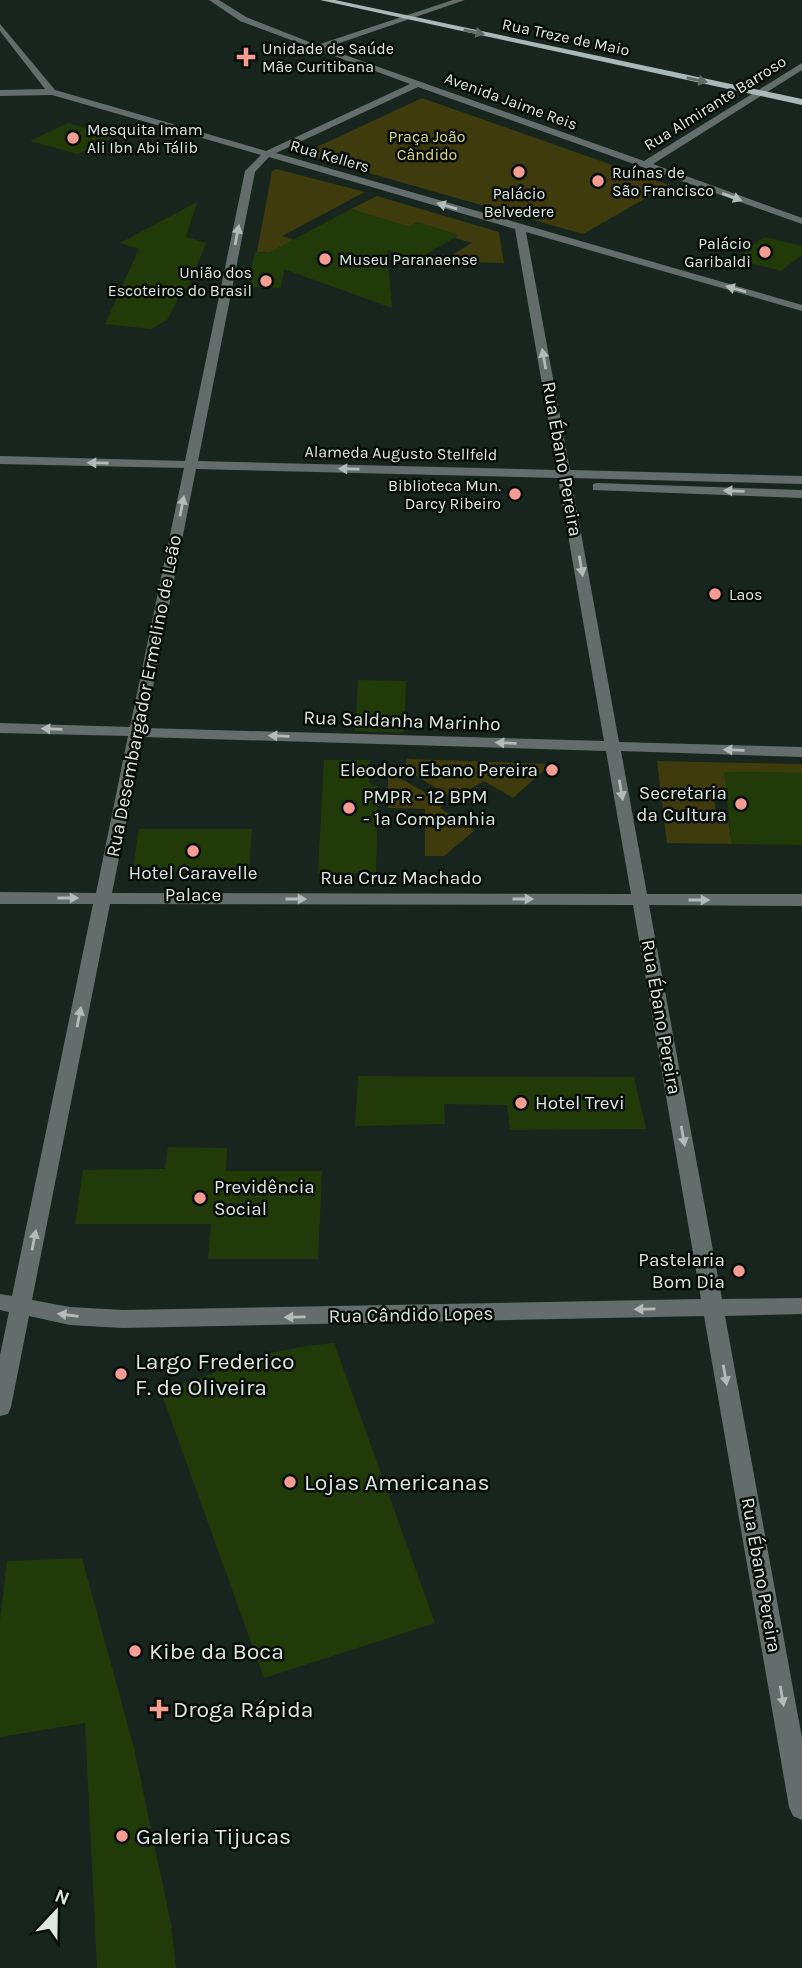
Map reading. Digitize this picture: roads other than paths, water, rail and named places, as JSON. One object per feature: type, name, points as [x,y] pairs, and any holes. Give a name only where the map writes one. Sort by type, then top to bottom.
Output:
[{"type":"main road","name":"Rua Treze de Maio","points":[[324,0],[802,102]]},
{"type":"main road","points":[[364,0],[381,4],[408,18]]},
{"type":"street","name":"Avenida Jaime Reis","points":[[213,0],[243,19],[317,48],[802,222]]},
{"type":"street","points":[[317,48],[461,0]]},
{"type":"street","points":[[0,26],[52,92]]},
{"type":"street","name":"Rua Almirante Barroso","points":[[645,165],[802,66]]},
{"type":"street","points":[[267,154],[417,84]]},
{"type":"street","name":"Rua Kellers","points":[[0,93],[52,92],[802,308]]},
{"type":"street","name":"Rua Desembargador Ermelino de Leão","points":[[0,1407],[10,1305],[103,898],[250,171],[267,154]]},
{"type":"street","name":"Rua Ébano Pereira","points":[[520,227],[802,1807]]},
{"type":"street","name":"Alameda Augusto Stellfeld","points":[[0,460],[802,480]]},
{"type":"street","points":[[565,474],[596,464],[802,468]]},
{"type":"street","points":[[565,474],[592,487],[802,494]]},
{"type":"street","name":"Rua Saldanha Marinho","points":[[0,728],[802,752]]},
{"type":"street","name":"Rua Cruz Machado","points":[[0,898],[802,900]]},
{"type":"street","name":"Rua Cândido Lopes","points":[[10,1305],[70,1316],[123,1319],[802,1306]]},
{"type":"place","name":"Unidade de Saúde Mãe Curitibana","points":[[246,57]]},
{"type":"place","name":"Mesquita Imam Ali Ibn Abi Tálib","points":[[73,138]]},
{"type":"place","name":"Palácio Belvedere","points":[[519,172]]},
{"type":"place","name":"Ruínas de São Francisco","points":[[598,181]]},
{"type":"place","name":"Palácio Garibaldi","points":[[765,252]]},
{"type":"place","name":"Museu Paranaense","points":[[325,259]]},
{"type":"place","name":"União dos Escoteiros do Brasil","points":[[266,281]]},
{"type":"place","name":"Biblioteca Mun. Darcy Ribeiro","points":[[515,494]]},
{"type":"place","name":"Laos","points":[[715,594]]},
{"type":"place","name":"Eleodoro Ebano Pereira","points":[[552,770]]},
{"type":"place","name":"Secretaria da Cultura","points":[[741,804]]},
{"type":"place","name":"PMPR - 12 BPM - 1a Companhia","points":[[349,808]]},
{"type":"place","name":"Hotel Caravelle Palace","points":[[193,851]]},
{"type":"place","name":"Hotel Trevi","points":[[521,1103]]},
{"type":"place","name":"Previdência Social","points":[[200,1198]]},
{"type":"place","name":"Pastelaria Bom Dia","points":[[739,1271]]},
{"type":"place","name":"Largo Frederico F. de Oliveira","points":[[121,1374]]},
{"type":"place","name":"Lojas Americanas","points":[[290,1482]]},
{"type":"place","name":"Kibe da Boca","points":[[135,1651]]},
{"type":"place","name":"Droga Rápida","points":[[159,1709]]},
{"type":"place","name":"Galeria Tijucas","points":[[122,1836]]},
{"type":"park label","name":"Praça João Cândido","points":[[427,145]]}]
